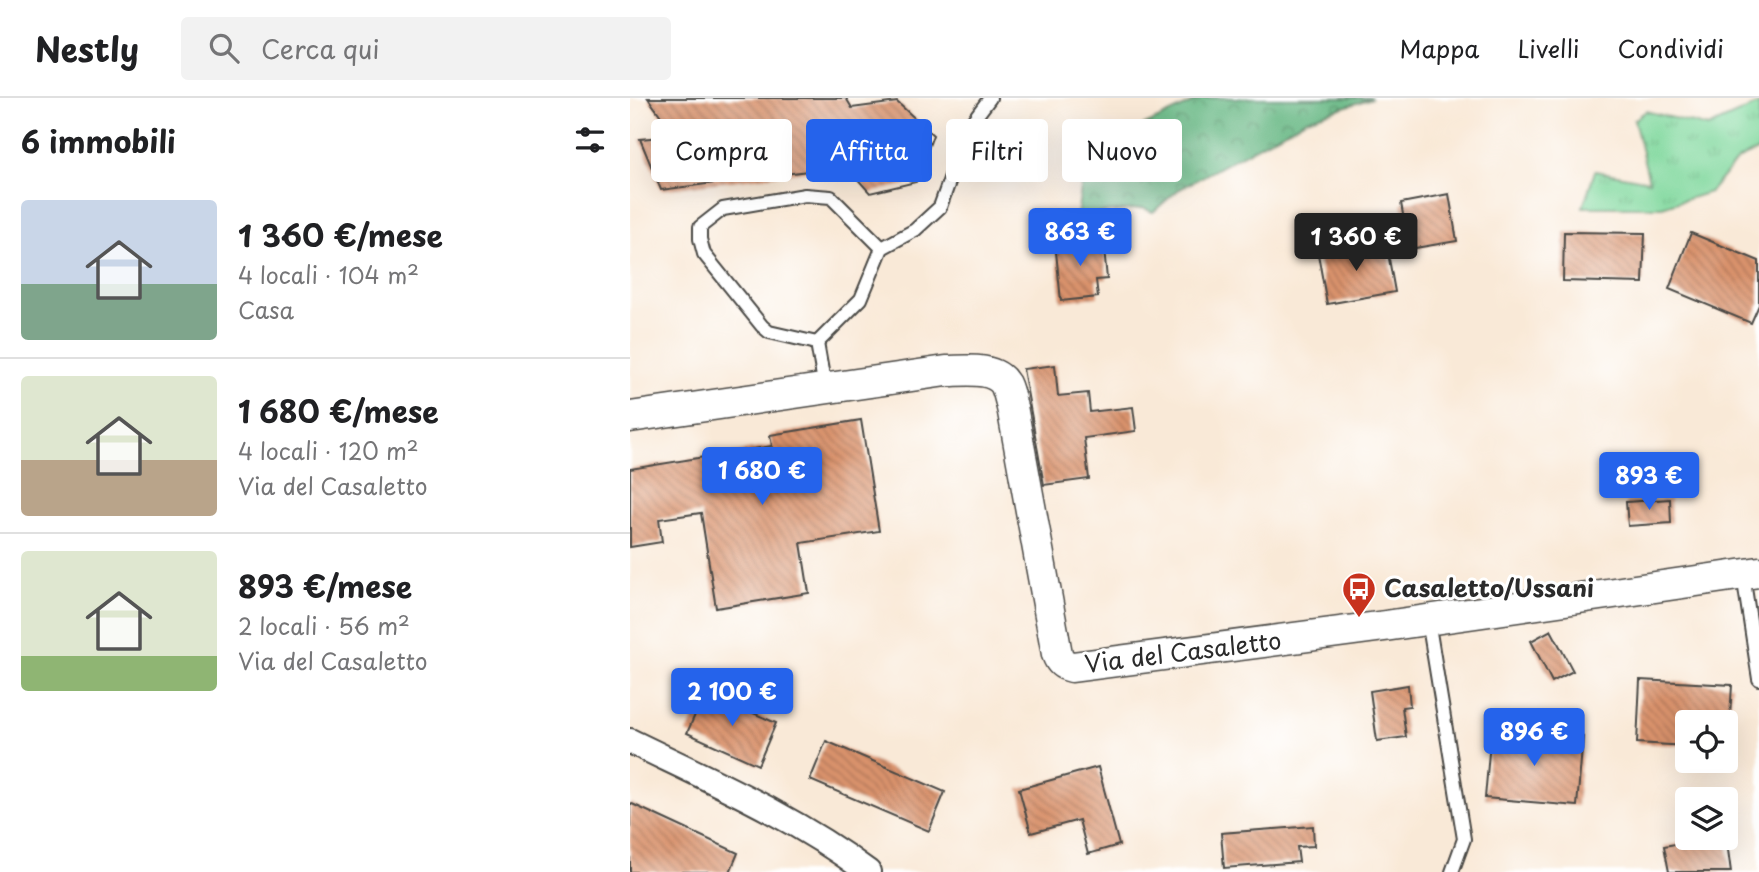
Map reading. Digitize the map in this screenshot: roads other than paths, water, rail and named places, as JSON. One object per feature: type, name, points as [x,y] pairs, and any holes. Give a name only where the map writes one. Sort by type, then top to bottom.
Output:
[{"type":"street","name":"Via del Casaletto","points":[[630,416],[946,371],[985,372],[995,375],[1005,384],[1013,412],[1055,646],[1060,661],[1065,666],[1072,667],[1428,620],[1751,573]]},
{"type":"street","points":[[630,741],[768,808],[868,872]]},
{"type":"lane","points":[[817,343],[861,299],[882,248],[915,230],[940,207],[969,126],[990,98]]},
{"type":"lane","points":[[817,343],[769,332],[762,326],[704,254],[700,227],[723,209],[805,195],[831,197],[882,248]]},
{"type":"lane","points":[[817,343],[825,388]]},
{"type":"lane","points":[[1751,573],[1759,679]]},
{"type":"lane","points":[[1428,620],[1464,839],[1452,872]]},
{"type":"place","name":"Casaletto/Ussani","points":[[1359,619]]}]
